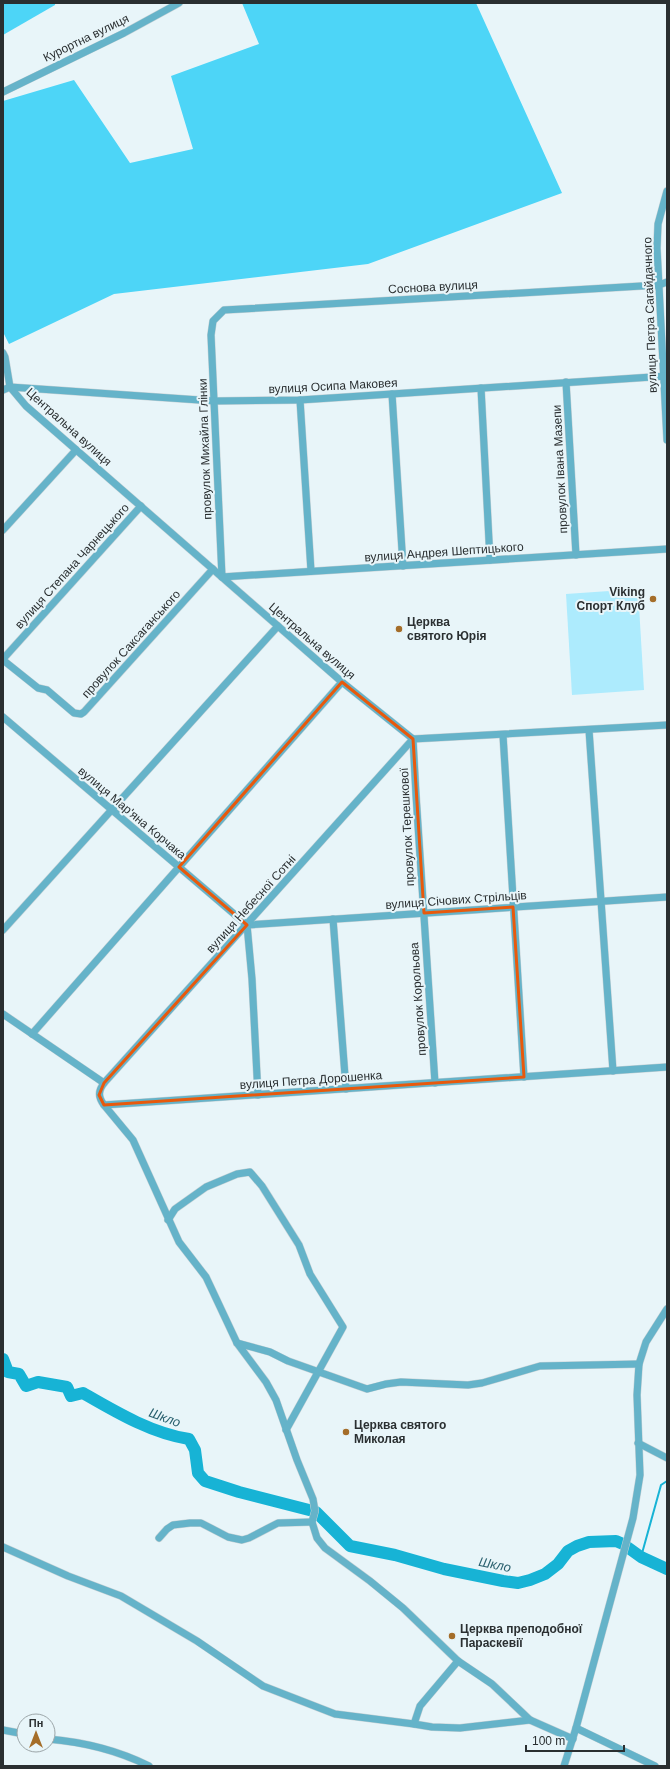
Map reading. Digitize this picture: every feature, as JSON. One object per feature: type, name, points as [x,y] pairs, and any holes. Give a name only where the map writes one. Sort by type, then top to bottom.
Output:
[{"type":"street","name":"Курортна вулиця","points":[[3,92],[179,3]]},
{"type":"street","name":"вулиця Петра Сагайдачного","points":[[667,191],[658,224],[657,248],[665,376],[667,440]]},
{"type":"street","name":"Соснова вулиця","points":[[213,321],[224,310],[659,285],[667,282]]},
{"type":"street","name":"провулок Михайла Глінки","points":[[213,321],[211,335],[222,577]]},
{"type":"street","points":[[3,353],[5,357],[6,388]]},
{"type":"street","name":"вулиця Осипа Маковея","points":[[6,388],[214,401],[300,400],[665,376]]},
{"type":"street","name":"провулок Івана Мазепи","points":[[566,382],[576,555]]},
{"type":"street","name":"Центральна вулиця","points":[[6,388],[342,682],[414,739]]},
{"type":"street","points":[[481,388],[490,560]]},
{"type":"street","points":[[392,394],[402,566]]},
{"type":"street","points":[[300,400],[311,571]]},
{"type":"street","points":[[3,530],[76,450]]},
{"type":"street","name":"вулиця Степана Чарнецького","points":[[3,659],[141,506]]},
{"type":"street","name":"вулиця Андрея Шептицького","points":[[222,577],[667,549]]},
{"type":"street","name":"провулок Саксаганського","points":[[3,659],[38,688],[47,690],[74,713],[81,714],[213,569]]},
{"type":"street","points":[[3,930],[278,626]]},
{"type":"street","points":[[32,1034],[342,682]]},
{"type":"street","name":"вулиця Мар'яна Корчака","points":[[3,717],[247,925]]},
{"type":"street","points":[[414,739],[667,725]]},
{"type":"street","points":[[589,730],[613,1071]]},
{"type":"street","points":[[503,735],[524,1077]]},
{"type":"street","name":"провулок Терешкової","points":[[414,739],[424,913]]},
{"type":"street","name":"вулиця Небесної Сотні","points":[[104,1083],[414,739]]},
{"type":"street","name":"вулиця Січових Стрільців","points":[[247,925],[667,897]]},
{"type":"street","name":"провулок Корольова","points":[[424,913],[435,1083]]},
{"type":"street","points":[[333,919],[346,1089]]},
{"type":"street","points":[[247,925],[252,979],[258,1095]]},
{"type":"street","points":[[3,1014],[104,1083],[100,1089],[99,1095],[104,1105],[133,1140],[179,1242],[206,1277],[237,1343],[266,1382],[273,1394],[313,1499],[315,1511],[312,1522],[317,1538],[325,1548],[370,1581],[402,1608],[458,1661],[492,1684],[530,1720],[573,1739]]},
{"type":"street","name":"вулиця Петра Дорошенка","points":[[104,1105],[667,1067]]},
{"type":"street","points":[[168,1220],[174,1209],[206,1187],[237,1174],[250,1172],[262,1186],[299,1245],[310,1274],[343,1328],[286,1430]]},
{"type":"street","points":[[564,1766],[573,1739],[623,1554],[640,1475],[637,1395],[639,1364],[646,1342],[667,1309]]},
{"type":"street","points":[[237,1343],[270,1352],[288,1361],[367,1389],[400,1382],[468,1385],[482,1383],[540,1366],[639,1364]]},
{"type":"street","points":[[638,1443],[667,1458]]},
{"type":"street","points":[[159,1538],[167,1528],[173,1525],[190,1523],[201,1523],[228,1537],[242,1540],[278,1523],[312,1522]]},
{"type":"street","points":[[3,1547],[68,1576],[121,1596],[197,1641],[263,1686],[335,1714],[432,1727],[460,1728],[530,1720]]},
{"type":"street","points":[[414,1724],[420,1706],[458,1661]]},
{"type":"street","points":[[576,1728],[655,1766]]},
{"type":"street","points":[[3,1730],[16,1732]]},
{"type":"street","points":[[56,1740],[76,1742],[108,1749],[149,1766]]},
{"type":"highlighted area","points":[[342,682],[413,739],[424,913],[513,907],[524,1077],[104,1105],[99,1095],[104,1083],[247,925],[179,867]]},
{"type":"shaded area","points":[[3,3],[55,3],[55,5],[3,35]]},
{"type":"shaded area","points":[[242,3],[476,3],[562,193],[368,264],[114,294],[9,344],[3,332],[3,101],[74,80],[130,163],[193,149],[171,76],[259,44]]},
{"type":"shaded area","points":[[638,589],[644,690],[572,695],[566,594]]},
{"type":"waterway","name":"Шкло","points":[[3,1359],[8,1372],[19,1374],[26,1386],[38,1382],[67,1387],[71,1396],[83,1393],[147,1427],[189,1439],[195,1450],[198,1473],[205,1481],[239,1492],[313,1511]]},
{"type":"waterway","points":[[641,1557],[661,1485],[667,1481]]},
{"type":"waterway","name":"Шкло","points":[[316,1512],[350,1546],[395,1555],[444,1569],[503,1581],[518,1583],[545,1574],[558,1564],[568,1551],[589,1542],[616,1541],[623,1544],[641,1557],[667,1569]]},
{"type":"place","name":"Viking Спорт Клуб","points":[[653,599]]},
{"type":"place","name":"Церква святого Юрія","points":[[399,629]]},
{"type":"place","name":"Церква святого Миколая","points":[[346,1432]]},
{"type":"place","name":"Церква преподобної Параскевії","points":[[452,1636]]}]
